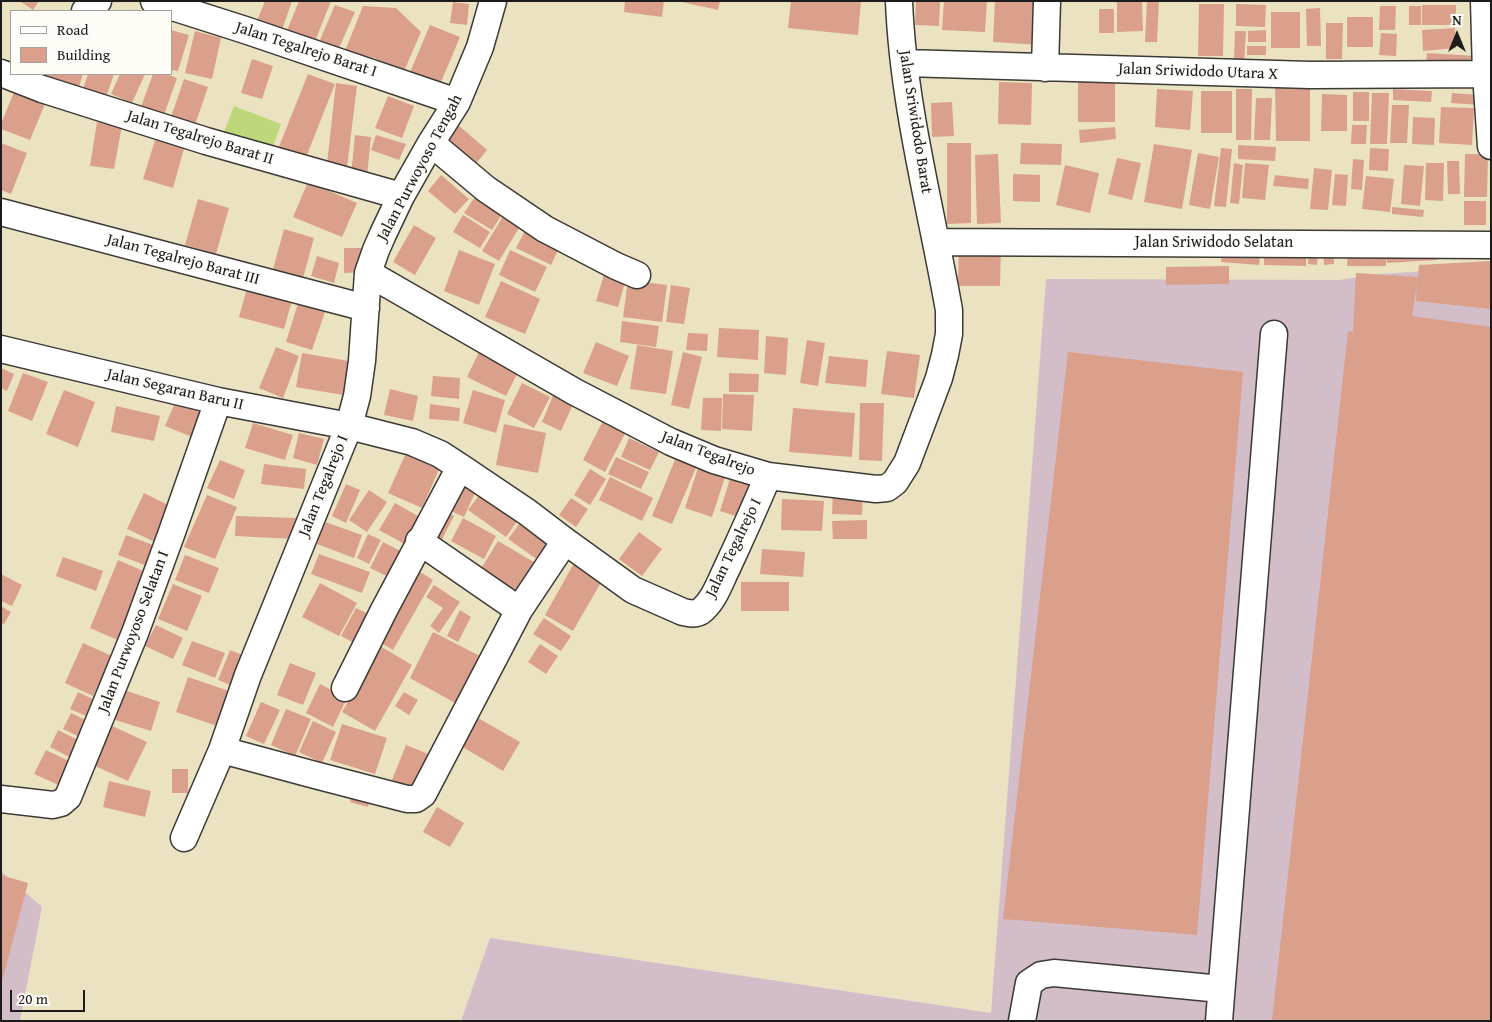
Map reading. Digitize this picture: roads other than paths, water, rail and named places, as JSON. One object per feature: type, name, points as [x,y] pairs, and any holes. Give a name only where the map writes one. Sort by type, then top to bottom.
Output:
[{"type":"street","points":[[86,10],[98,1]]},
{"type":"street","name":"Jalan Tegalrejo Barat I","points":[[154,1],[457,102]]},
{"type":"street","name":"Jalan Purwoyoso Tengah","points":[[349,426],[360,381],[368,273],[382,234],[401,196],[457,102],[480,47],[493,1]]},
{"type":"street","name":"Jalan Sriwidodo Barat","points":[[899,1],[912,112],[937,242]]},
{"type":"street","points":[[1045,68],[1047,1]]},
{"type":"street","points":[[1484,1],[1491,146]]},
{"type":"street","name":"Jalan Sriwidodo Utara X","points":[[905,63],[1310,75],[1488,74]]},
{"type":"street","name":"Jalan Tegalrejo Barat II","points":[[1,73],[42,90],[206,141],[401,196]]},
{"type":"street","points":[[431,143],[486,188],[545,229],[636,275]]},
{"type":"street","name":"Jalan Tegalrejo Barat III","points":[[1,212],[366,308]]},
{"type":"street","name":"Jalan Sriwidodo Selatan","points":[[937,242],[1491,244]]},
{"type":"street","name":"Jalan Tegalrejo","points":[[368,273],[575,392],[671,442],[714,460],[768,476],[876,489],[887,488],[895,482],[907,463],[945,355],[949,334],[950,310],[937,242]]},
{"type":"street","points":[[1220,1021],[1221,989],[1274,334]]},
{"type":"street","name":"Jalan Segaran Baru II","points":[[1,349],[218,400],[349,426]]},
{"type":"street","name":"Jalan Purwoyoso Selatan I","points":[[1,799],[53,805],[61,803],[68,797],[135,633],[218,400]]},
{"type":"street","name":"Jalan Tegalrejo I","points":[[184,838],[222,750],[248,675],[349,426],[412,442],[440,454],[527,512],[565,542],[633,590],[682,612],[690,613],[699,612],[707,606],[748,524],[768,476]]},
{"type":"street","points":[[345,688],[419,542],[460,467]]},
{"type":"street","points":[[419,542],[519,610]]},
{"type":"street","points":[[222,750],[407,799],[416,799],[423,794],[519,610],[565,542]]},
{"type":"street","points":[[1022,1021],[1029,984],[1041,975],[1054,973],[1221,989]]}]
